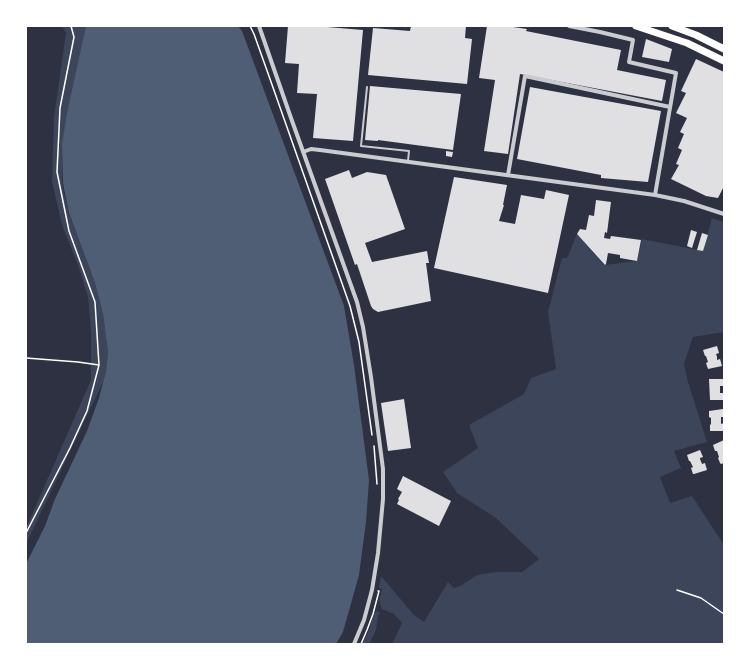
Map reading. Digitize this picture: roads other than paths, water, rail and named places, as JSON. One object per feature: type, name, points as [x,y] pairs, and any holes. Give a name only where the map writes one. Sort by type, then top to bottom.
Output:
[{"type":"highway","points":[[636,26],[687,43],[724,61]]},
{"type":"highway","points":[[672,26],[696,35],[724,49]]},
{"type":"street","points":[[259,26],[357,302],[363,327],[371,377],[383,469],[383,499],[378,553],[372,590],[364,620],[354,644]]},
{"type":"street","points":[[570,26],[632,40],[629,62],[676,73],[655,195]]},
{"type":"street","points":[[508,175],[525,76],[670,106]]},
{"type":"street","points":[[303,152],[311,149],[320,150],[655,195],[684,201],[724,214]]},
{"type":"lane","points":[[367,86],[361,146],[409,150],[408,161]]}]
